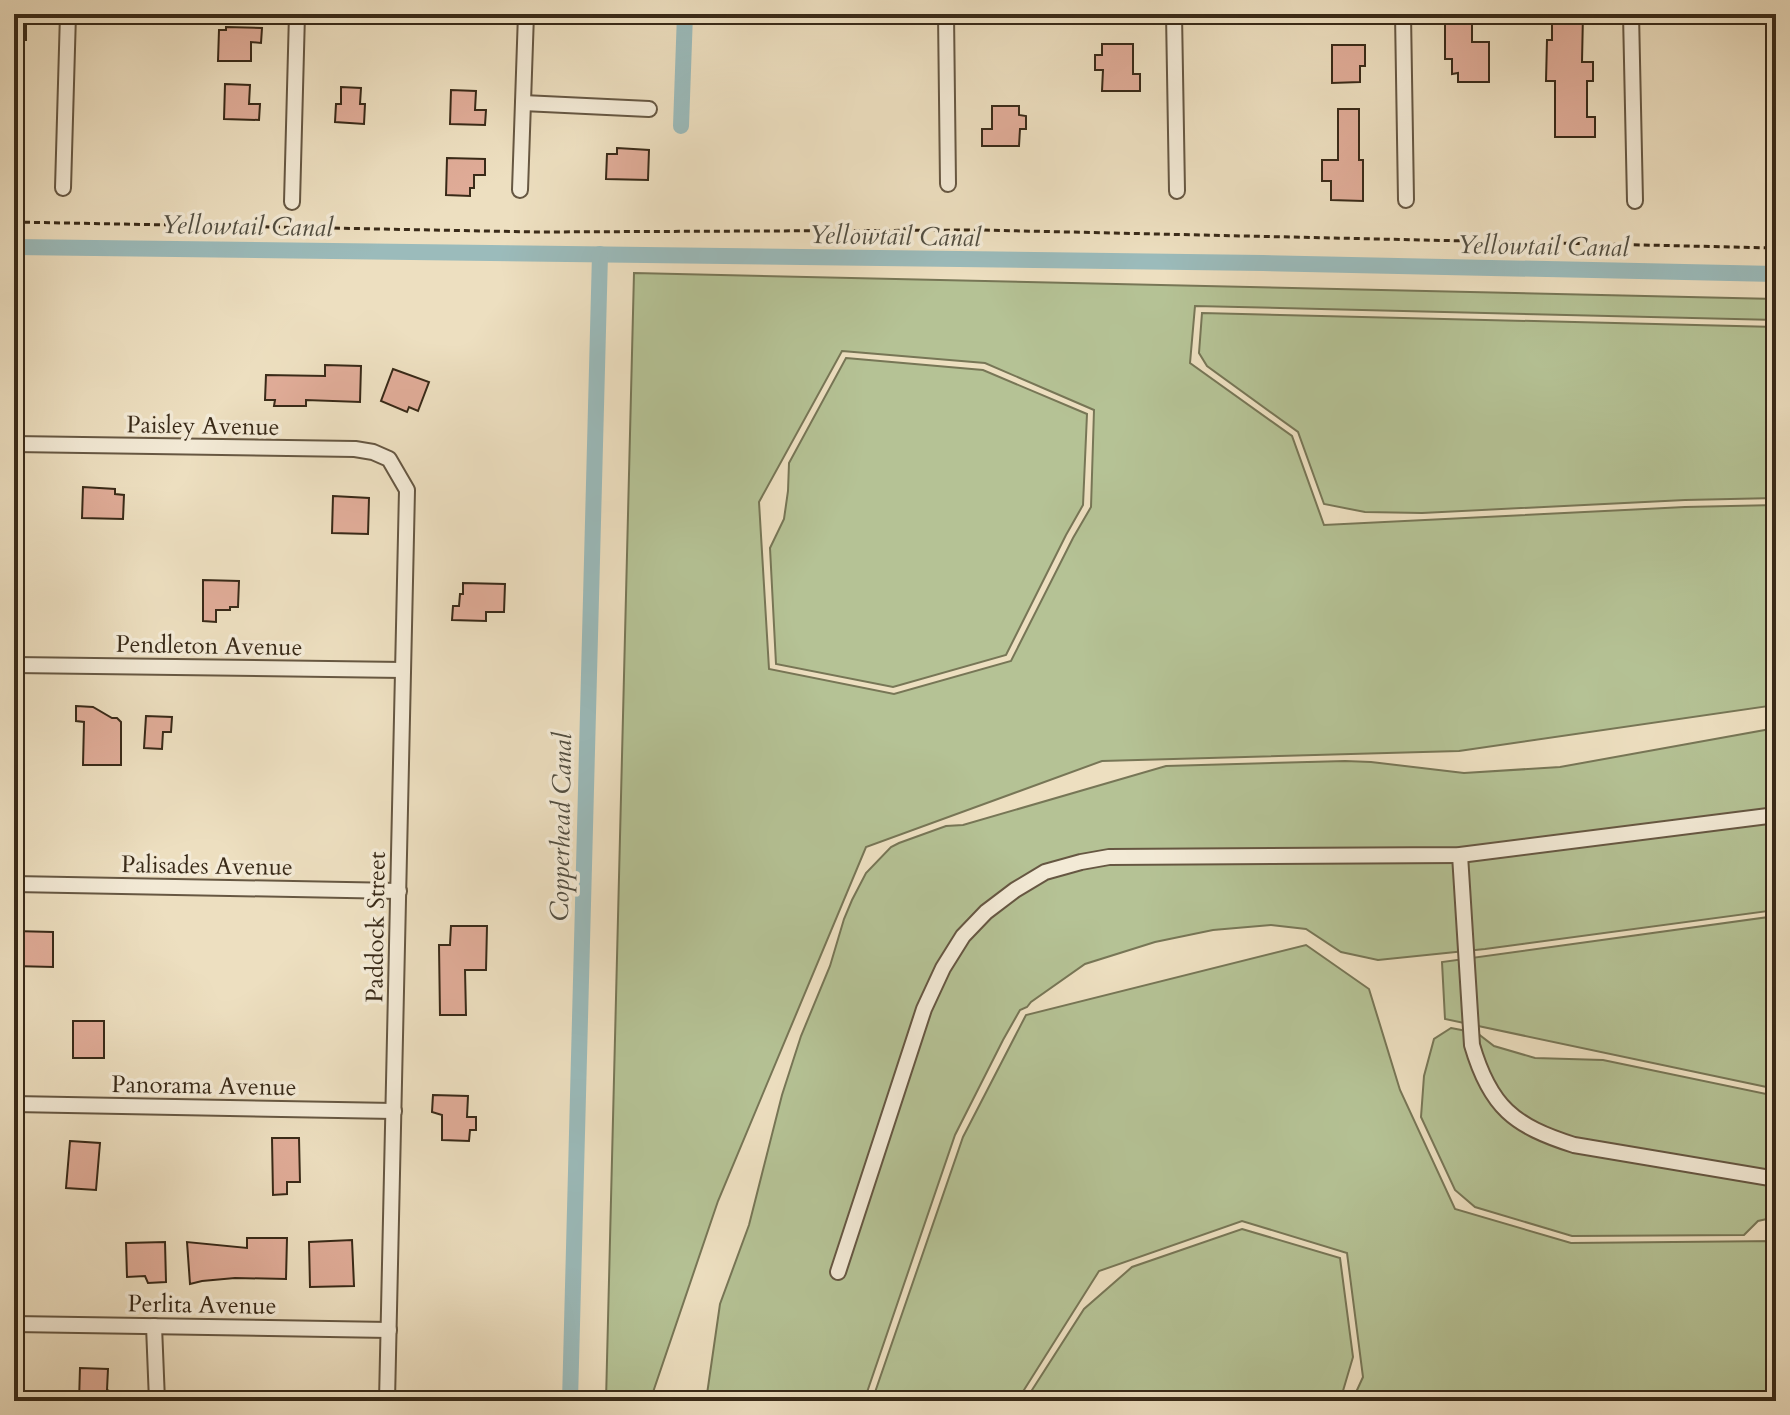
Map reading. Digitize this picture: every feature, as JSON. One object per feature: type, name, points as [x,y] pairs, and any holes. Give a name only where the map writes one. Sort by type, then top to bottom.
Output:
[{"type":"street","points":[[63,188],[68,14]]},
{"type":"street","points":[[292,202],[297,14]]},
{"type":"street","points":[[520,190],[526,14]]},
{"type":"street","points":[[946,14],[948,184]]},
{"type":"street","points":[[1174,14],[1177,191]]},
{"type":"street","points":[[1403,14],[1406,200]]},
{"type":"street","points":[[1631,14],[1635,201]]},
{"type":"street","points":[[523,103],[649,109]]},
{"type":"street","name":"Paisley Avenue","points":[[14,444],[355,449],[389,459]]},
{"type":"street","name":"Paddock Street","points":[[387,1401],[407,490],[389,459]]},
{"type":"street","name":"Pendleton Avenue","points":[[14,665],[403,670]]},
{"type":"street","points":[[838,1272],[924,1009],[943,968],[963,936],[986,912],[1045,872],[1109,857],[1460,855],[1776,815]]},
{"type":"street","points":[[1460,855],[1472,1045],[1489,1090],[1506,1110],[1523,1125],[1574,1145],[1776,1179]]},
{"type":"street","name":"Palisades Avenue","points":[[14,884],[399,891]]},
{"type":"street","name":"Panorama Avenue","points":[[14,1104],[394,1111]]},
{"type":"street","name":"Perlita Avenue","points":[[14,1324],[389,1330]]},
{"type":"street","points":[[154,1326],[157,1401]]},
{"type":"path","points":[[14,222],[537,232],[980,230],[1776,248]]},
{"type":"green space","points":[[634,273],[1776,299],[1776,320],[1195,306],[1190,363],[1292,436],[1324,525],[1776,505],[1776,705],[1459,751],[1102,761],[866,847],[718,1201],[650,1401],[606,1401]],"holes":[[[842,351],[985,363],[1094,410],[1091,507],[1011,661],[894,694],[769,669],[759,502]]]},
{"type":"green space","points":[[1202,313],[1776,327],[1776,498],[1422,513],[1365,512],[1324,504],[1298,432],[1207,366],[1199,353]]},
{"type":"green space","points":[[846,358],[983,370],[1087,414],[1083,505],[1006,655],[893,687],[776,664],[770,548],[784,519],[789,463]]},
{"type":"green space","points":[[1776,728],[1776,910],[1485,949],[1378,960],[1341,952],[1306,929],[1271,925],[1213,930],[1155,942],[1085,964],[1020,1010],[1003,1040],[955,1135],[864,1401],[706,1401],[720,1304],[749,1225],[782,1095],[801,1036],[830,966],[852,900],[866,873],[891,847],[946,826],[963,825],[1166,766],[1345,761],[1464,773],[1560,767]]},
{"type":"green space","points":[[1776,916],[1776,1089],[1445,1019],[1442,962]]},
{"type":"green space","points":[[1306,945],[1369,989],[1400,1090],[1455,1209],[1571,1243],[1776,1241],[1776,1401],[1352,1401],[1363,1377],[1347,1253],[1242,1221],[1099,1271],[1017,1401],[872,1401],[963,1137],[1026,1015]]},
{"type":"green space","points":[[1451,1028],[1477,1033],[1494,1046],[1535,1058],[1603,1060],[1776,1096],[1776,1217],[1758,1221],[1744,1235],[1572,1236],[1475,1207],[1455,1190],[1421,1117],[1424,1076],[1434,1039]]},
{"type":"green space","points":[[1242,1229],[1340,1258],[1353,1357],[1340,1401],[1025,1401],[1084,1309],[1132,1267]]},
{"type":"building","points":[[1445,14],[1472,14],[1472,42],[1489,42],[1489,82],[1458,82],[1458,73],[1452,74],[1452,59],[1445,59]]},
{"type":"building","points":[[1552,14],[1583,14],[1582,62],[1593,62],[1593,81],[1587,81],[1587,117],[1595,117],[1595,137],[1555,137],[1555,81],[1546,81],[1547,40],[1552,40]]},
{"type":"building","points":[[14,18],[26,18],[26,40],[14,40]]},
{"type":"building","points":[[226,27],[262,28],[261,43],[251,42],[251,61],[218,61],[219,30],[226,30]]},
{"type":"building","points":[[1102,44],[1133,44],[1133,74],[1140,74],[1140,91],[1102,91],[1103,70],[1095,70],[1095,55],[1102,55]]},
{"type":"building","points":[[1332,45],[1365,45],[1365,66],[1360,66],[1360,82],[1332,83]]},
{"type":"building","points":[[225,84],[250,85],[249,104],[260,104],[259,120],[224,119]]},
{"type":"building","points":[[341,87],[361,88],[360,104],[365,104],[364,124],[335,122],[336,104],[341,104]]},
{"type":"building","points":[[451,90],[476,91],[475,110],[486,110],[485,125],[450,124]]},
{"type":"building","points":[[992,106],[1019,106],[1019,115],[1026,116],[1026,129],[1020,129],[1019,146],[982,146],[982,129],[992,129]]},
{"type":"building","points":[[1338,109],[1359,109],[1363,201],[1331,200],[1331,181],[1322,181],[1322,160],[1338,160]]},
{"type":"building","points":[[617,148],[649,150],[648,180],[606,179],[607,154],[617,154]]},
{"type":"building","points":[[447,158],[485,159],[485,175],[474,175],[474,188],[470,188],[470,196],[446,195]]},
{"type":"building","points":[[325,365],[361,366],[360,402],[306,400],[306,406],[274,406],[275,400],[265,400],[266,375],[325,376]]},
{"type":"building","points":[[393,369],[429,382],[418,411],[409,407],[407,412],[381,401]]},
{"type":"building","points":[[83,487],[115,489],[115,494],[124,495],[123,519],[82,518]]},
{"type":"building","points":[[333,496],[369,498],[368,534],[332,533]]},
{"type":"building","points":[[203,580],[239,581],[238,607],[216,610],[216,622],[203,621]]},
{"type":"building","points":[[463,583],[505,584],[504,612],[486,612],[486,621],[452,620],[453,606],[459,606],[460,594],[463,594]]},
{"type":"building","points":[[76,706],[93,707],[121,722],[121,765],[83,765],[84,722],[76,721]]},
{"type":"building","points":[[146,716],[172,717],[171,732],[163,732],[162,749],[144,748]]},
{"type":"building","points":[[451,926],[487,926],[486,970],[465,970],[466,1015],[440,1015],[439,945],[450,945]]},
{"type":"building","points":[[14,931],[53,932],[53,967],[14,966]]},
{"type":"building","points":[[73,1021],[104,1021],[104,1058],[73,1058]]},
{"type":"building","points":[[433,1095],[468,1096],[467,1117],[476,1117],[476,1130],[470,1130],[469,1141],[442,1140],[442,1115],[432,1112]]},
{"type":"building","points":[[272,1138],[299,1138],[300,1182],[287,1182],[287,1194],[273,1195]]},
{"type":"building","points":[[70,1141],[100,1143],[96,1190],[66,1188]]},
{"type":"building","points":[[247,1238],[287,1238],[286,1279],[235,1278],[190,1284],[187,1242],[247,1248]]},
{"type":"building","points":[[352,1240],[354,1286],[310,1287],[309,1242]]},
{"type":"building","points":[[165,1242],[166,1282],[148,1283],[145,1276],[127,1277],[126,1243]]},
{"type":"building","points":[[80,1368],[108,1369],[107,1390],[129,1401],[79,1401]]},
{"type":"waterway","points":[[681,126],[685,14]]},
{"type":"waterway","name":"Yellowtail Canal","points":[[14,247],[1263,263],[1776,274]]},
{"type":"waterway","name":"Copperhead Canal","points":[[570,1401],[600,254]]}]
